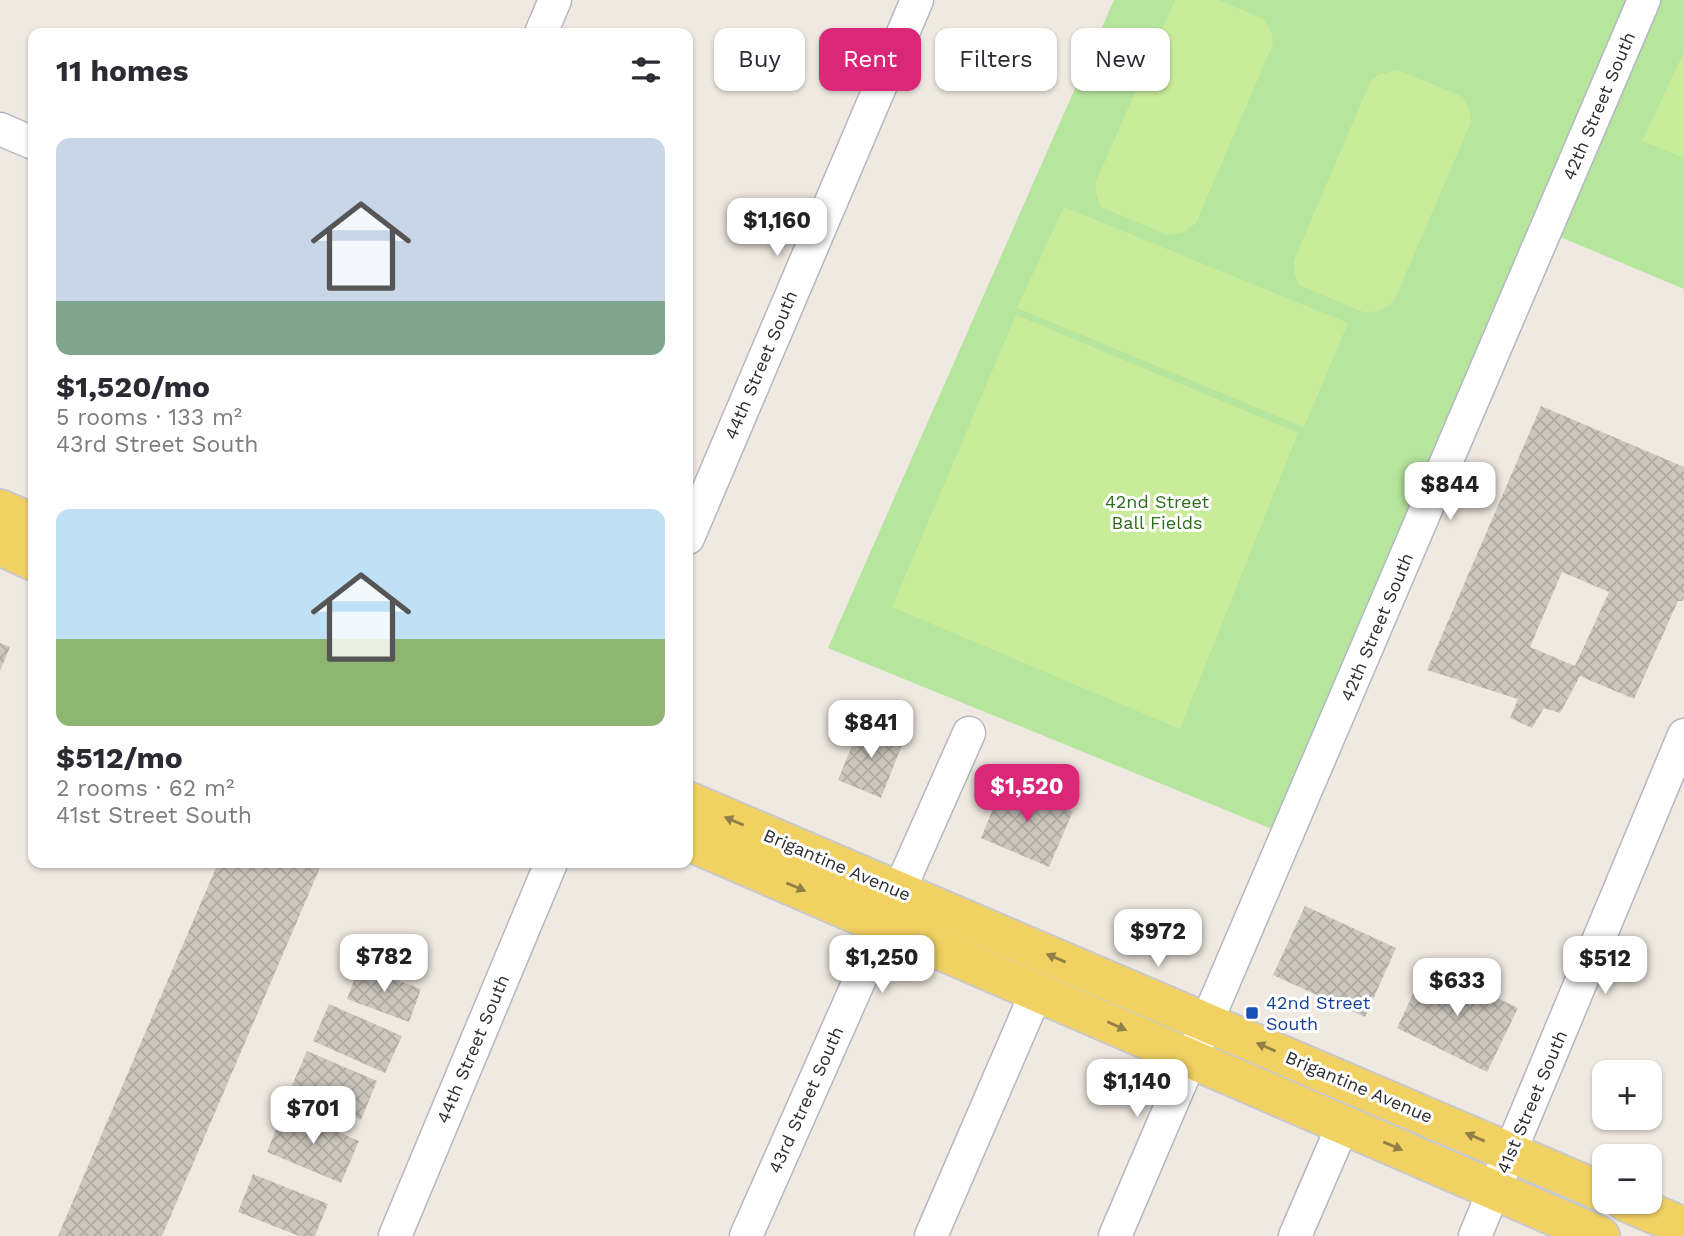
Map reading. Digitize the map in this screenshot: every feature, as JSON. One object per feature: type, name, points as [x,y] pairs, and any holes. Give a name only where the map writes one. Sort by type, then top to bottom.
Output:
[{"type":"main road","points":[[0,509],[28,521]]},
{"type":"main road","points":[[0,546],[28,559]]},
{"type":"main road","name":"Brigantine Avenue","points":[[693,803],[1592,1187]]},
{"type":"main road","name":"Brigantine Avenue","points":[[693,843],[1600,1236]]},
{"type":"main road","points":[[1654,1214],[1684,1227]]},
{"type":"street","name":"44th Street South","points":[[693,526],[916,0]]},
{"type":"street","name":"42th Street South","points":[[1206,1021],[1644,0]]},
{"type":"street","points":[[0,129],[28,142]]},
{"type":"street","name":"43rd Street South","points":[[746,1236],[969,733]]},
{"type":"street","name":"41st Street South","points":[[1475,1236],[1684,735]]},
{"type":"street","name":"44th Street South","points":[[395,1236],[549,868]]},
{"type":"street","points":[[931,1236],[1037,991]]},
{"type":"street","points":[[1115,1236],[1206,1021]]},
{"type":"street","points":[[1295,1236],[1343,1125]]},
{"type":"green space","name":"42nd Street Ball Fields","points":[[1114,0],[1684,0],[1684,289],[1546,231],[1287,835],[828,648],[1074,91],[1170,91],[1170,28],[1102,28]]},
{"type":"green space","points":[[1175,0],[1218,0],[1264,19],[1272,34],[1273,44],[1196,223],[1184,232],[1168,235],[1101,207],[1096,193],[1096,182],[1136,91],[1170,91],[1170,28],[1163,28]]},
{"type":"green space","points":[[1684,52],[1684,158],[1642,141]]},
{"type":"green space","points":[[1398,70],[1463,97],[1471,122],[1394,301],[1381,310],[1366,313],[1298,285],[1294,260],[1371,80],[1378,75]]},
{"type":"green space","points":[[1064,207],[1348,323],[1304,427],[1017,308]]},
{"type":"green space","points":[[1016,315],[1298,433],[1180,729],[892,607]]},
{"type":"building","points":[[1541,406],[1684,467],[1684,598],[1678,601],[1634,699],[1580,676],[1560,713],[1544,708],[1532,728],[1510,718],[1518,699],[1427,670]],"holes":[[[1562,572],[1609,592],[1575,666],[1530,647]]]},
{"type":"building","points":[[0,643],[10,647],[0,671]]},
{"type":"building","points":[[861,723],[904,740],[881,798],[838,780]]},
{"type":"building","points":[[1004,782],[1073,811],[1049,867],[981,838]]},
{"type":"building","points":[[216,868],[320,868],[162,1236],[58,1236]]},
{"type":"building","points":[[1305,906],[1396,948],[1365,1017],[1273,975]]},
{"type":"building","points":[[1427,964],[1518,1008],[1487,1072],[1397,1028]]},
{"type":"building","points":[[359,966],[421,989],[409,1022],[347,999]]},
{"type":"building","points":[[329,1004],[402,1036],[385,1073],[313,1041]]},
{"type":"building","points":[[307,1051],[377,1081],[361,1120],[290,1090]]},
{"type":"building","points":[[284,1109],[359,1141],[341,1183],[267,1152]]},
{"type":"building","points":[[253,1174],[328,1204],[315,1236],[299,1236],[238,1212]]},
{"type":"place","name":"42nd Street South","points":[[1252,1013]]}]
